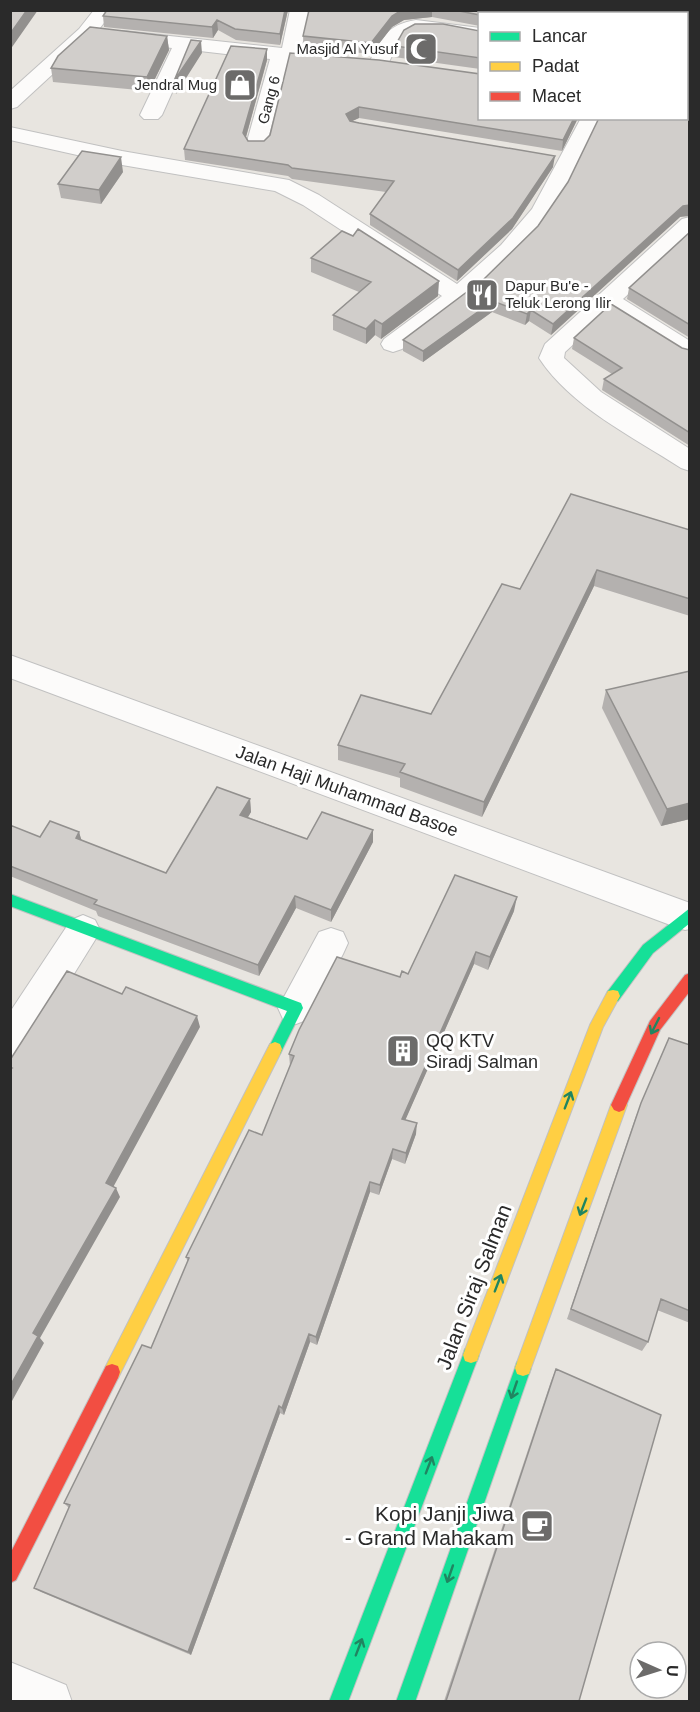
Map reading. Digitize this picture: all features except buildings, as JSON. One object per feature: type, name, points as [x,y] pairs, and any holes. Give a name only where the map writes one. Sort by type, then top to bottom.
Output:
[{"type":"street","points":[[10,103],[86,33],[105,10]]},
{"type":"street","name":"Gang 6","points":[[257,145],[300,10]]},
{"type":"street","points":[[378,63],[398,32],[408,27],[429,26],[478,34]]},
{"type":"street","points":[[86,33],[401,66]]},
{"type":"street","points":[[152,115],[184,44]]},
{"type":"street","points":[[393,344],[457,295],[515,242],[539,214],[591,120]]},
{"type":"street","points":[[10,133],[122,158],[281,185],[311,200],[457,295]]},
{"type":"street","points":[[546,157],[569,160]]},
{"type":"street","points":[[690,224],[609,301],[554,349],[551,358],[555,368],[690,462]]},
{"type":"street","points":[[666,246],[690,260]]},
{"type":"street","points":[[609,301],[690,352]]},
{"type":"street","name":"Jalan Haji Muhammad Basoe","points":[[10,666],[687,915]]},
{"type":"street","points":[[10,900],[83,930],[296,1008]]},
{"type":"street","name":"Jalan Siraj Salman","points":[[338,1701],[597,1025],[611,998],[650,945],[687,915]]},
{"type":"street","points":[[10,1044],[83,930]]},
{"type":"street","points":[[10,1574],[331,943]]},
{"type":"street","points":[[405,1701],[518,1378],[628,1087],[655,1024],[676,993],[690,979]]},
{"type":"street","points":[[10,1685],[49,1701]]},
{"type":"traffic: fast","points":[[10,900],[296,1008],[275,1049]]},
{"type":"traffic: fast","points":[[613,996],[648,949],[690,914]]},
{"type":"traffic: fast","points":[[338,1702],[471,1355]]},
{"type":"traffic: fast","points":[[405,1702],[523,1368]]},
{"type":"traffic: slow","points":[[471,1355],[597,1025],[613,996]]},
{"type":"traffic: slow","points":[[112,1372],[275,1049]]},
{"type":"traffic: slow","points":[[523,1368],[619,1105]]},
{"type":"traffic: jam","points":[[619,1105],[655,1026],[690,979]]},
{"type":"traffic: jam","points":[[10,1574],[112,1372]]},
{"type":"place","name":"Masjid Al Yusuf","points":[[421,49]]},
{"type":"place","name":"Jendral Mug","points":[[240,85]]},
{"type":"place","name":"Dapur Bu'e - Teluk Lerong Ilir","points":[[482,295]]},
{"type":"place","name":"QQ KTV Siradj Salman","points":[[403,1051]]},
{"type":"place","name":"Kopi Janji Jiwa - Grand Mahakam","points":[[537,1526]]}]
